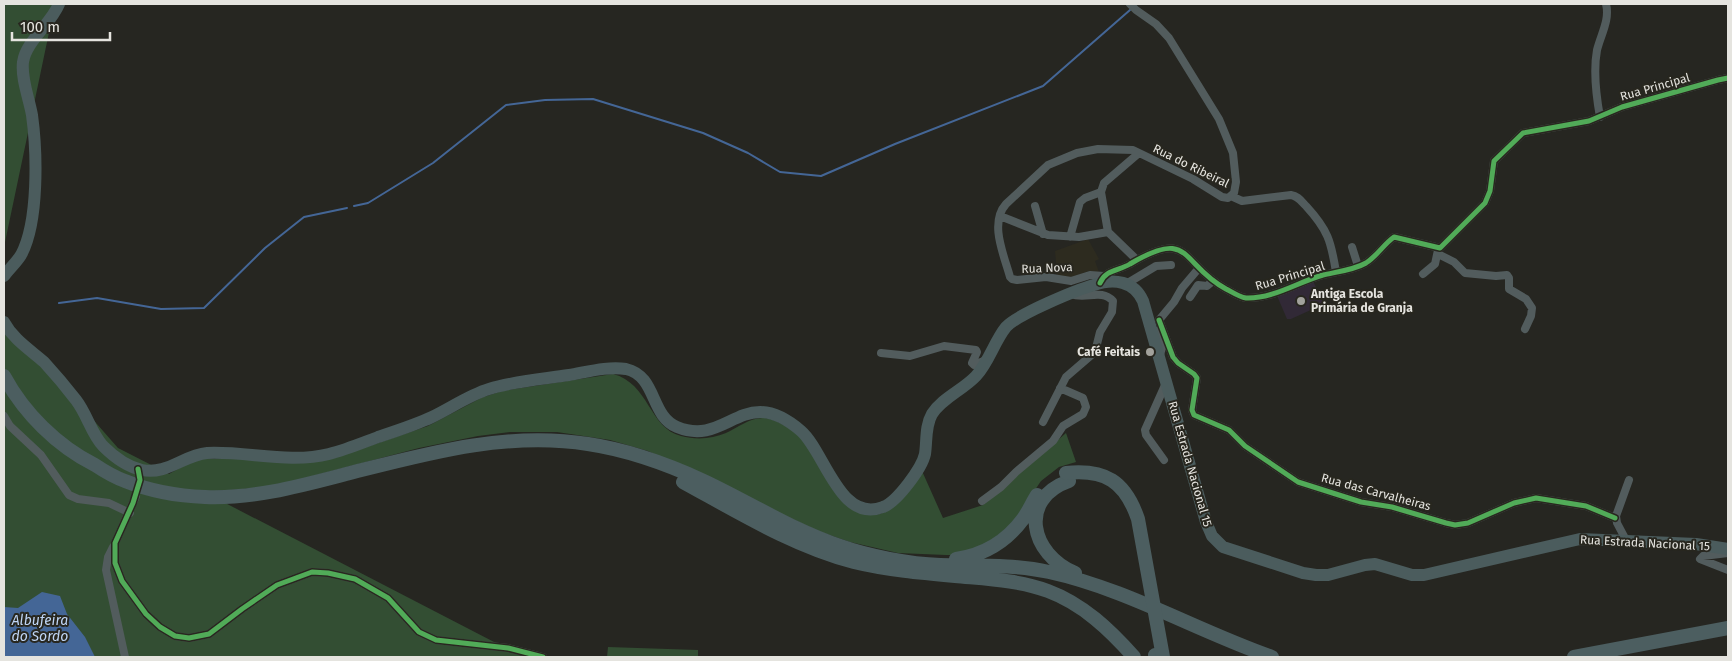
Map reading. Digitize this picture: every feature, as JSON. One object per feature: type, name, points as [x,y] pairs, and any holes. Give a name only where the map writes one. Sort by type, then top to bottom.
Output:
[{"type":"highway","points":[[4,376],[10,388],[40,426],[79,457],[124,481],[168,493],[205,497],[245,496],[295,488],[403,459],[466,445],[523,439],[586,443],[638,454],[703,480],[804,532],[840,546],[903,560],[937,565],[1009,566],[1045,571],[1069,577],[1119,594],[1272,657]]},
{"type":"highway","points":[[4,388],[36,430],[75,462],[122,486],[167,499],[205,503],[246,502],[296,493],[467,451],[523,445],[585,449],[637,460],[792,534],[839,553],[903,568],[1015,573],[1054,578],[1090,588],[1206,637],[1260,657]]},
{"type":"highway","points":[[903,560],[957,559],[984,552],[1011,534],[1024,518],[1040,491],[1050,481],[1092,472],[1108,478],[1121,488],[1133,504],[1138,518],[1158,656]]},
{"type":"highway","points":[[1067,477],[1046,495],[1038,510],[1036,521],[1040,544],[1053,560],[1068,570],[1122,591],[1211,633]]},
{"type":"highway","points":[[683,482],[789,538],[836,557],[906,572],[1006,580],[1049,592],[1088,613],[1116,636],[1134,657]]},
{"type":"highway","points":[[1574,657],[1728,628]]},
{"type":"highway","points":[[1605,657],[1728,636]]},
{"type":"main road","points":[[4,276],[19,257],[25,245],[34,196],[32,120],[24,76],[24,59],[27,50],[50,21],[59,4]]},
{"type":"main road","points":[[4,322],[14,336],[47,366],[76,400],[102,445],[122,461],[144,470],[170,467],[192,456],[204,453],[299,458],[325,455],[419,423],[489,389],[615,368],[630,370],[640,375],[647,384],[662,415],[671,424],[679,428],[697,430],[715,428],[753,411],[765,411],[778,416],[807,437],[841,493],[848,500],[858,506],[873,509],[887,506],[907,484],[923,459],[928,424],[932,413],[971,381],[988,360],[1004,331],[1012,322],[1102,279],[1126,284]]},
{"type":"main road","name":"Rua Estrada Nacional 15","points":[[1126,284],[1134,288],[1142,298],[1210,532],[1219,544],[1234,552],[1308,574],[1328,575],[1375,564],[1421,576],[1575,540],[1626,540],[1701,544],[1728,549]]},
{"type":"street","name":"Rua do Ribeiral","points":[[1101,192],[1104,183],[1139,153],[1198,181],[1228,198],[1231,196],[1236,185],[1234,158],[1222,123],[1171,41],[1159,27],[1130,4]]},
{"type":"street","points":[[1600,117],[1596,89],[1596,68],[1598,50],[1607,17],[1606,4]]},
{"type":"street","name":"Rua Principal","points":[[1102,279],[1136,259],[1162,248],[1173,248],[1186,254],[1213,281],[1239,296],[1251,298],[1273,293],[1368,262],[1394,237],[1438,251],[1485,204],[1490,191],[1494,161],[1522,133],[1584,122],[1622,107],[1728,78]]},
{"type":"street","points":[[1108,232],[1079,237],[1043,234],[1000,216],[1006,204],[1051,164],[1077,153],[1093,149],[1127,149],[1139,153]]},
{"type":"street","points":[[1070,237],[1080,202],[1101,192],[1108,232],[1136,259]]},
{"type":"street","points":[[1231,196],[1242,202],[1292,195],[1298,198],[1319,221],[1329,238],[1336,272]]},
{"type":"street","points":[[1035,206],[1043,234]]},
{"type":"street","name":"Rua Nova","points":[[1000,216],[999,234],[1012,279],[1046,277],[1068,281],[1090,274],[1102,279]]},
{"type":"street","points":[[1352,246],[1358,266]]},
{"type":"street","points":[[1424,274],[1434,266],[1438,251],[1454,262],[1465,273],[1496,276],[1505,274],[1510,279],[1510,289],[1524,297],[1532,308],[1531,316],[1525,329]]},
{"type":"street","points":[[1126,284],[1156,266],[1171,265]]},
{"type":"street","points":[[1159,356],[1163,344],[1158,325],[1159,320],[1199,268]]},
{"type":"street","points":[[1190,298],[1198,285],[1205,286],[1213,281]]},
{"type":"street","points":[[1043,422],[1068,375],[1095,352],[1100,332],[1114,306],[1111,298],[1103,294],[1082,297],[1071,294]]},
{"type":"street","name":"Rua das Carvalheiras","points":[[1159,320],[1175,359],[1197,378],[1192,408],[1194,415],[1229,430],[1245,446],[1298,482],[1361,502],[1392,507],[1452,524],[1468,523],[1514,503],[1536,498],[1586,506],[1616,518]]},
{"type":"street","points":[[881,353],[910,356],[944,346],[976,350],[977,352],[972,363],[974,365],[988,360]]},
{"type":"street","points":[[1164,460],[1146,435],[1145,430],[1166,381]]},
{"type":"street","points":[[982,501],[1001,488],[1053,441],[1063,426],[1078,418],[1084,412],[1086,404],[1083,398],[1060,388]]},
{"type":"street","points":[[4,416],[10,426],[41,455],[69,495],[78,499],[109,503],[130,512]]},
{"type":"street","points":[[1626,540],[1616,518],[1629,480]]},
{"type":"street","points":[[125,657],[106,570],[108,555],[136,496]]},
{"type":"street","points":[[116,540],[115,560],[122,581],[146,614],[160,627],[174,636],[189,638],[209,634],[278,585],[312,572],[328,572],[355,579],[388,598],[419,632],[436,640],[508,648],[543,657]]},
{"type":"street","points":[[1728,553],[1703,556],[1700,560],[1728,570]]},
{"type":"shaded area","points":[[1088,239],[1099,259],[1095,261],[1099,272],[1089,271],[1070,278],[1057,276],[1055,251]]},
{"type":"shaded area","name":"Antiga Escola Primária de Granja","points":[[1313,281],[1324,304],[1291,319],[1287,319],[1278,296]]},
{"type":"green space","points":[[4,4],[55,4],[4,247]]},
{"type":"green space","points":[[4,318],[118,448],[169,474],[196,459],[337,457],[428,426],[481,398],[502,391],[613,374],[625,379],[634,386],[662,424],[670,431],[681,436],[715,437],[749,421],[760,418],[777,422],[796,432],[869,515],[886,511],[893,506],[906,493],[922,471],[943,518],[983,505],[1066,433],[1076,462],[1059,467],[1041,481],[1012,524],[986,545],[954,555],[898,553],[850,542],[818,531],[648,451],[610,440],[557,432],[510,432],[478,436],[419,448],[271,487],[204,492],[523,657],[4,657]]},
{"type":"green space","points":[[608,647],[698,650],[698,657],[607,657]]},
{"type":"water","name":"Albufeira do Sordo","points":[[42,592],[60,596],[67,614],[85,637],[95,657],[4,657],[4,607],[18,608]]},
{"type":"waterway","points":[[354,206],[368,203],[433,163],[506,105],[545,100],[593,99],[703,133],[748,153],[780,172],[821,176],[895,144],[1043,86],[1130,10]]},
{"type":"waterway","points":[[59,303],[97,298],[161,309],[204,308],[265,248],[304,217],[347,208]]},
{"type":"cycle path","points":[[1100,283],[1109,273],[1150,253],[1165,249],[1175,249],[1184,253],[1211,279],[1226,289],[1238,296],[1256,298],[1276,293],[1323,275],[1351,269],[1366,263],[1394,237],[1440,248],[1485,203],[1490,191],[1494,161],[1523,133],[1589,121],[1622,107],[1728,78]]},
{"type":"cycle path","points":[[1159,320],[1173,357],[1197,378],[1192,410],[1194,415],[1229,430],[1245,446],[1298,482],[1361,502],[1392,507],[1455,525],[1468,523],[1514,503],[1536,498],[1586,506],[1615,518]]},
{"type":"cycle path","points":[[138,469],[140,480],[133,503],[115,543],[115,563],[122,581],[146,614],[160,627],[175,636],[189,638],[209,634],[277,585],[312,572],[328,573],[355,579],[388,598],[419,632],[436,640],[508,648],[543,657]]},
{"type":"place","name":"Antiga Escola Primária de Granja","points":[[1301,301]]},
{"type":"place","name":"Café Feitais","points":[[1150,352]]}]
